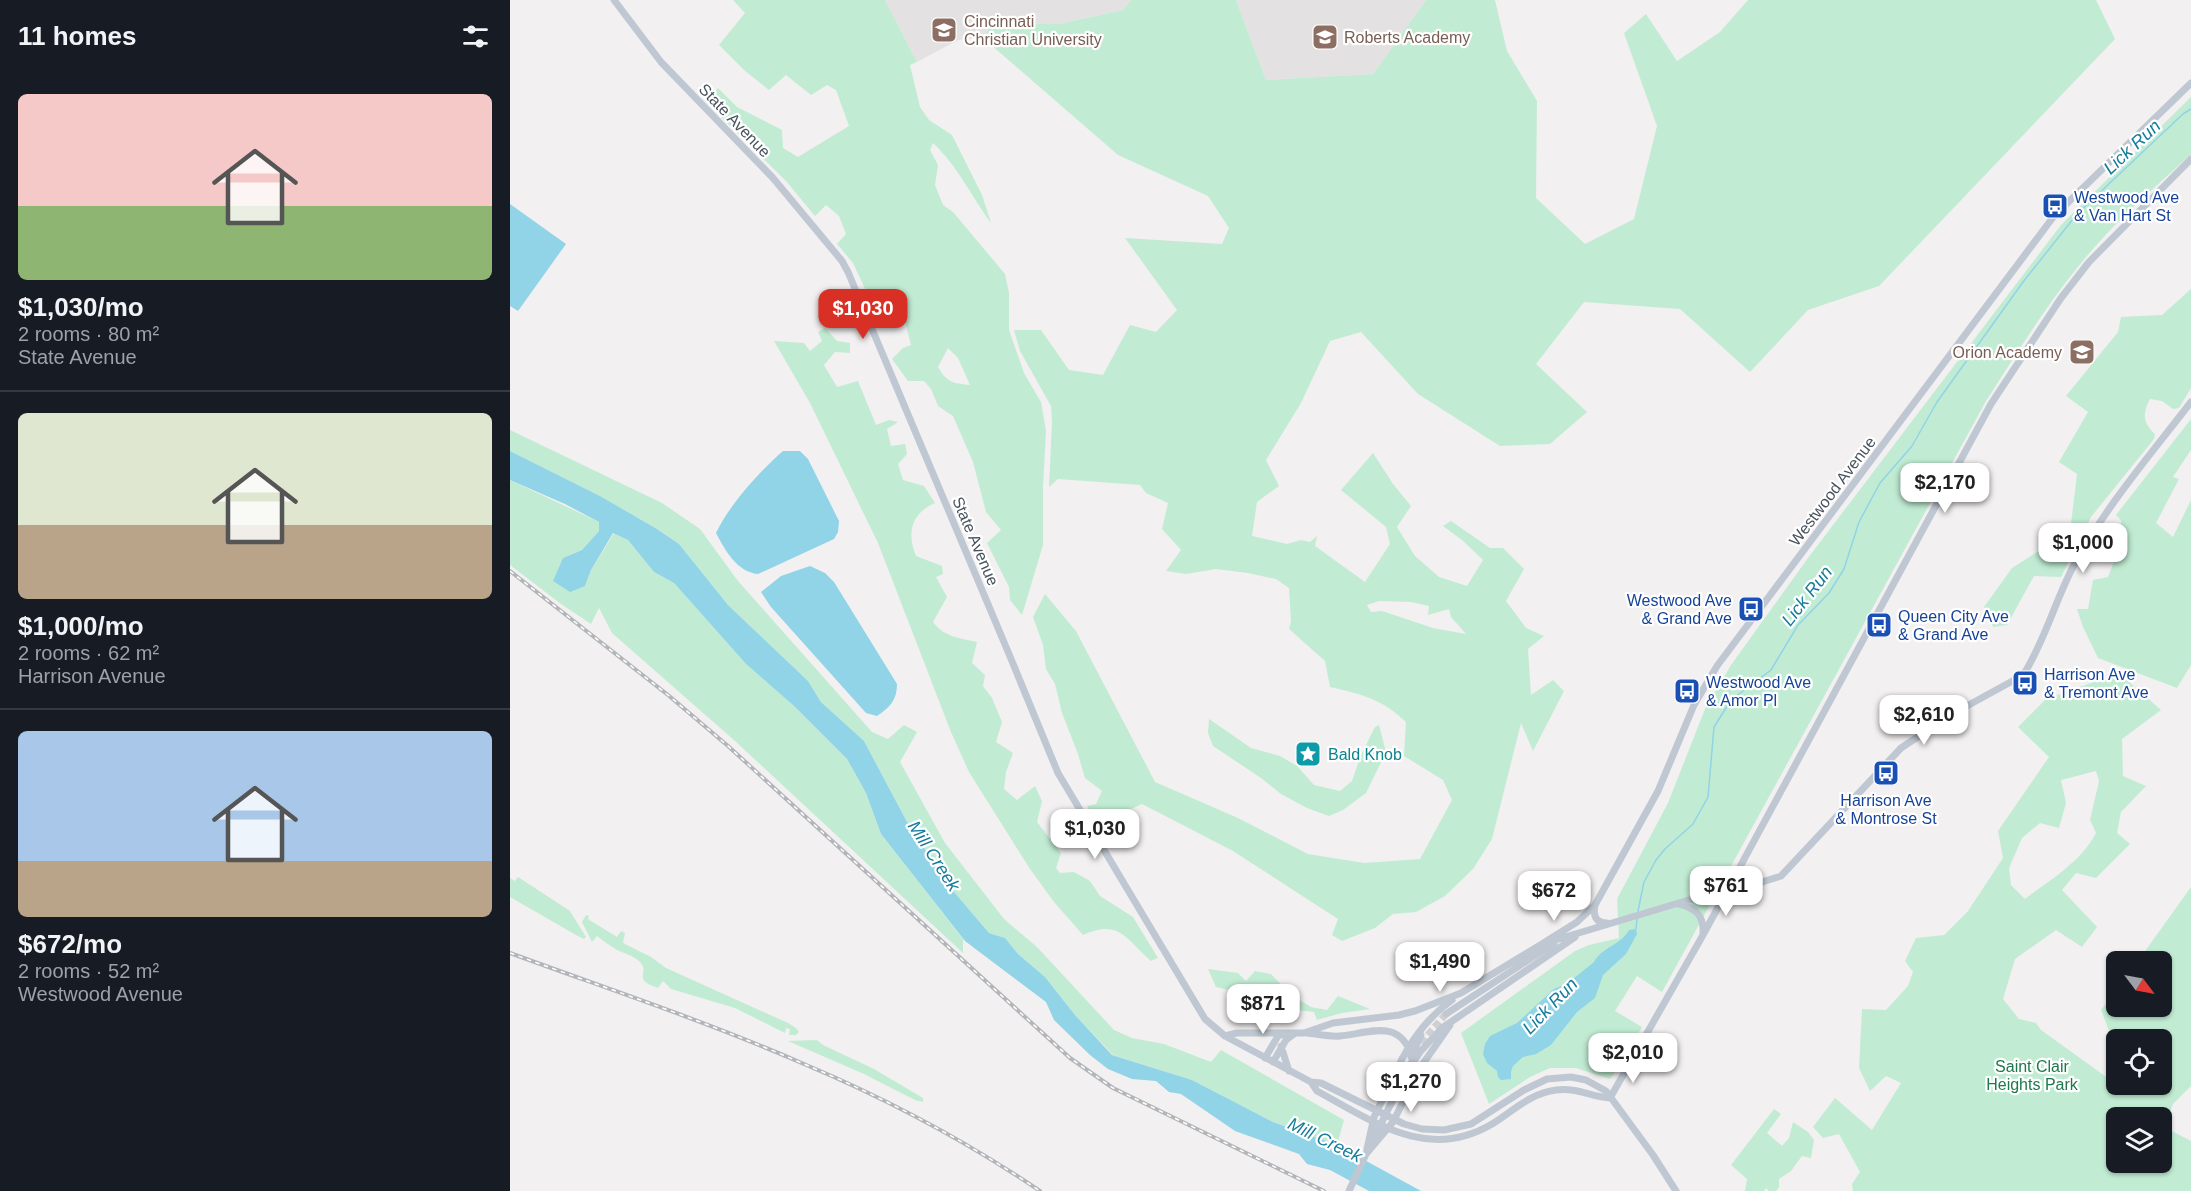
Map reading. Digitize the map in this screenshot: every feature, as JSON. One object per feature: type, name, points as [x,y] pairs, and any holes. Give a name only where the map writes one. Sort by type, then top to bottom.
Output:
[{"type":"main road","name":"State Avenue","points":[[614,0],[661,62],[773,178],[845,267],[1058,773],[1199,1012],[1212,1027],[1264,1059],[1311,1082],[1322,1083],[1404,1124],[1429,1130],[1452,1129],[1471,1124],[1524,1090],[1555,1077],[1586,1080],[1606,1090],[1610,1098],[1601,1098],[1574,1090],[1547,1091],[1534,1096],[1474,1133],[1457,1139],[1430,1140],[1406,1136],[1384,1127],[1317,1092],[1311,1082]]},
{"type":"main road","name":"Westwood Avenue","points":[[1461,993],[1579,921],[1595,905],[1658,791],[1694,705],[1717,666],[2054,216],[2191,83]]},
{"type":"main road","points":[[1676,1191],[1623,1112],[1610,1098],[1703,935],[1991,405],[2061,298],[2089,262],[2191,159]]},
{"type":"main road","points":[[1542,944],[1728,888],[1735,892],[1754,888],[1762,882],[1777,878],[1900,748],[1954,713],[2025,672],[2074,564],[2088,541],[2122,490],[2191,402]]},
{"type":"main road","points":[[1678,904],[1690,907],[1698,913],[1702,921],[1703,935]]},
{"type":"main road","points":[[1595,905],[1596,919],[1601,923],[1608,923]]},
{"type":"main road","points":[[1406,1073],[1433,1036],[1580,934]]},
{"type":"main road","points":[[1446,1014],[1561,939]]},
{"type":"main road","points":[[1366,1154],[1374,1117],[1409,1046],[1433,1016],[1461,993]]},
{"type":"main road","points":[[1304,1033],[1333,1023],[1415,1011],[1461,993]]},
{"type":"main road","points":[[1350,1191],[1433,1016]]},
{"type":"main road","points":[[1366,1154],[1393,1122],[1420,1068],[1451,1022]]},
{"type":"main road","points":[[1225,1036],[1237,1033],[1304,1033],[1337,1037],[1383,1030],[1398,1034],[1409,1046],[1412,1059],[1350,1191]]},
{"type":"main road","points":[[1264,1059],[1278,1036],[1284,1034]]},
{"type":"main road","points":[[1273,1062],[1281,1046],[1294,1034]]},
{"type":"main road","points":[[1281,1046],[1289,1071]]},
{"type":"shaded area","name":"Cincinnati Christian University","points":[[885,0],[1131,0],[1123,10],[1059,24],[995,23],[982,37],[958,40],[917,62]]},
{"type":"shaded area","name":"Roberts Academy","points":[[1236,0],[1426,0],[1373,74],[1266,80]]},
{"type":"green space","points":[[733,0],[885,0],[917,62],[910,65],[920,107],[929,120],[952,135],[982,195],[991,223],[956,171],[933,143],[930,150],[938,165],[935,185],[943,205],[953,212],[1005,274],[1009,293],[1009,330],[1024,373],[1041,402],[1046,431],[1043,545],[1022,615],[1010,600],[1009,587],[987,543],[1001,530],[986,512],[973,462],[953,416],[938,406],[931,389],[924,381],[908,381],[892,359],[903,348],[911,345],[900,302],[889,302],[875,310],[853,263],[837,244],[846,234],[839,216],[826,205],[815,216],[786,181],[706,102],[718,88],[737,107],[782,130],[783,148],[798,157],[849,126],[836,90],[827,85],[811,95],[786,75],[769,90],[744,70],[719,45],[745,13]],"holes":[[[948,348],[958,358],[970,385],[951,381],[938,367]]]},
{"type":"green space","points":[[1131,0],[1236,0],[1266,80],[1373,74],[1426,0],[1495,0],[1507,51],[1537,101],[1536,198],[1585,244],[1634,219],[1657,126],[1624,33],[1646,14],[1677,61],[1720,32],[1748,0],[2096,0],[2115,39],[1879,286],[1808,310],[1750,372],[1680,309],[1584,302],[1536,364],[1587,412],[1550,444],[1500,446],[1418,394],[1361,332],[1330,341],[1301,403],[1266,460],[1279,486],[1257,502],[1252,536],[1287,544],[1301,540],[1310,542],[1317,536],[1315,546],[1365,582],[1390,544],[1386,527],[1341,490],[1373,453],[1393,484],[1411,506],[1397,527],[1415,556],[1439,577],[1467,586],[1483,560],[1443,526],[1451,521],[1490,548],[1503,548],[1524,569],[1506,601],[1526,628],[1544,636],[1528,649],[1531,695],[1553,680],[1564,691],[1533,751],[1521,723],[1492,839],[1473,869],[1445,896],[1416,912],[1393,914],[1375,928],[1342,941],[1332,935],[1338,919],[1233,851],[1142,804],[1098,824],[1087,806],[1096,804],[1102,791],[1085,778],[1062,713],[1055,684],[1046,669],[1043,645],[1033,617],[1045,594],[1076,631],[1155,782],[1238,818],[1308,854],[1364,863],[1420,859],[1452,800],[1443,780],[1404,756],[1406,722],[1371,698],[1330,687],[1325,661],[1289,629],[1291,621],[1289,588],[1276,579],[1248,573],[1216,569],[1186,574],[1166,571],[1181,550],[1162,529],[1168,503],[1146,493],[1140,485],[1058,479],[1049,487],[1051,406],[1020,351],[1014,330],[1041,330],[1069,370],[1103,375],[1130,325],[1156,332],[1177,310],[1125,238],[1222,244],[1229,228],[1208,196],[1118,155],[982,37],[995,23],[1059,24],[1123,10]],"holes":[[[1379,601],[1411,602],[1429,606],[1428,615],[1449,609],[1451,617],[1466,634],[1433,628],[1382,611],[1371,612],[1367,605]]]},
{"type":"green space","points":[[2191,97],[2191,154],[2103,237],[2036,324],[1986,401],[1662,992],[1637,976],[1615,1011],[1642,1027],[1613,1075],[1610,1079],[1576,1068],[1550,1068],[1530,1077],[1489,1104],[1461,1033],[1575,951],[1619,938],[1617,899],[1668,803],[1705,709],[1731,665],[1808,558],[2061,225]]},
{"type":"green space","points":[[2191,289],[2191,388],[2179,408],[2173,409],[2162,401],[2150,399],[2145,418],[2155,434],[2154,439],[2091,517],[2061,577],[2034,576],[2007,625],[1993,627],[1984,607],[2012,568],[2045,547],[2061,550],[2070,532],[2077,474],[2059,462],[2088,412],[2066,396],[2118,332],[2121,317],[2162,315]]},
{"type":"green space","points":[[825,328],[837,341],[850,343],[850,353],[835,352],[824,365],[837,387],[858,381],[876,425],[889,420],[898,422],[887,429],[891,446],[905,444],[907,454],[898,464],[903,480],[924,486],[935,503],[921,512],[913,524],[913,547],[916,556],[942,566],[943,574],[936,577],[947,597],[933,622],[947,634],[977,642],[972,663],[985,675],[983,686],[992,698],[1002,722],[996,742],[1013,753],[1006,772],[1004,789],[1017,800],[1035,786],[1042,801],[1037,822],[1061,853],[1056,868],[1060,873],[1074,872],[1090,881],[1100,896],[1133,917],[1158,958],[1151,961],[1128,938],[1113,930],[1105,929],[1083,935],[1054,902],[1030,869],[969,772],[951,732],[878,543],[810,403],[774,341],[804,343],[810,351],[822,341],[818,332]]},
{"type":"green space","points":[[2191,419],[2191,450],[2173,477],[2179,479],[2156,523],[2173,537],[2191,500],[2191,665],[2177,688],[2098,658],[2077,609],[2088,609],[2093,580],[2108,577],[2122,540],[2121,520],[2116,515]]},
{"type":"green space","points":[[510,430],[662,503],[700,529],[738,581],[872,732],[888,739],[904,725],[917,732],[900,762],[945,843],[1004,919],[1037,947],[1114,1030],[1132,1038],[1164,1044],[1211,1062],[1221,1050],[1344,1120],[1337,1145],[1273,1122],[1192,1080],[1113,1055],[1075,1015],[1045,977],[1018,954],[1005,938],[989,933],[949,886],[906,820],[864,741],[821,702],[808,681],[728,605],[679,544],[600,496],[510,451]]},
{"type":"green space","points":[[510,480],[599,522],[599,531],[582,550],[563,558],[585,586],[591,570],[614,533],[628,540],[654,572],[674,583],[746,664],[794,706],[847,759],[866,793],[881,834],[963,939],[963,953],[735,741],[612,633],[599,608],[591,624],[510,565]]},
{"type":"green space","name":"Saint Clair Heights Park","points":[[2119,673],[2161,710],[2122,739],[2123,776],[2146,786],[2121,812],[2117,833],[2130,844],[2096,878],[2076,873],[2062,890],[2097,927],[2082,947],[2056,930],[2015,959],[2003,999],[2019,1019],[2036,1023],[2041,1030],[2106,1077],[2106,1095],[2172,1095],[2172,1029],[2108,1029],[2101,1010],[2106,1003],[2106,1017],[2172,1017],[2172,951],[2145,951],[2191,887],[2191,1086],[2172,1107],[2106,1107],[2106,1173],[2172,1173],[2172,1131],[2191,1141],[2191,1191],[1853,1191],[1852,1184],[1860,1172],[1839,1134],[1823,1138],[1813,1127],[1835,1098],[1872,1130],[1901,1083],[1886,1076],[1870,1091],[1859,1068],[1862,1009],[1886,1010],[1908,986],[1913,972],[1905,961],[1916,938],[1944,935],[1968,911],[2003,858],[1998,831],[2049,757],[2018,727],[2046,699]],"holes":[[[2096,771],[2099,781],[2090,820],[2096,833],[2090,843],[2074,862],[2025,899],[2011,885],[2009,868],[2022,838],[2040,823],[2059,828],[2066,803],[2061,780]]]},
{"type":"green space","points":[[1209,719],[1251,748],[1280,756],[1297,766],[1314,785],[1340,791],[1352,781],[1361,755],[1375,727],[1379,725],[1386,752],[1366,793],[1343,810],[1329,816],[1307,808],[1281,794],[1213,746],[1208,733]]},
{"type":"green space","points":[[518,877],[570,911],[586,937],[584,939],[576,935],[510,897],[510,878],[515,881]]},
{"type":"green space","points":[[586,915],[589,916],[588,919],[617,937],[621,931],[625,933],[623,943],[651,957],[666,968],[788,1023],[799,1032],[796,1035],[789,1035],[790,1029],[786,1028],[785,1033],[735,1008],[671,989],[663,981],[658,988],[650,985],[643,979],[644,969],[637,959],[617,950],[597,936],[592,942],[582,922]]},
{"type":"green space","points":[[1208,969],[1238,973],[1246,981],[1255,971],[1271,974],[1291,995],[1311,1007],[1327,1010],[1338,996],[1370,1009],[1317,1020],[1314,1012],[1280,1008],[1274,1023],[1268,997],[1244,989],[1229,990],[1216,987]]},
{"type":"green space","points":[[817,1040],[874,1069],[923,1098],[923,1102],[788,1041]]},
{"type":"green space","points":[[1774,1109],[1781,1114],[1767,1133],[1782,1146],[1789,1138],[1793,1122],[1808,1132],[1814,1140],[1811,1158],[1802,1156],[1791,1171],[1779,1179],[1779,1187],[1776,1191],[1769,1191],[1766,1188],[1764,1191],[1745,1191],[1747,1179],[1731,1165]]},
{"type":"water","points":[[510,204],[566,244],[518,311],[510,306]]},
{"type":"water","points":[[510,451],[600,496],[679,544],[728,605],[808,681],[821,702],[864,741],[906,820],[949,886],[989,933],[1005,938],[1018,954],[1045,977],[1075,1015],[1112,1055],[1192,1080],[1273,1122],[1337,1145],[1421,1191],[1369,1191],[1330,1170],[1307,1164],[1299,1154],[1235,1131],[1181,1094],[1169,1092],[1156,1081],[1132,1079],[1108,1069],[1090,1055],[1054,1020],[1046,1002],[965,941],[881,834],[866,793],[847,759],[794,706],[746,664],[674,583],[654,572],[628,540],[613,533],[591,570],[585,586],[570,592],[553,581],[563,558],[582,550],[599,531],[599,522],[510,480]]},
{"type":"water","points":[[783,451],[800,451],[808,459],[839,521],[838,532],[834,539],[758,574],[738,565],[716,533],[746,489]]},
{"type":"water","points":[[810,566],[825,573],[834,582],[897,684],[892,703],[877,716],[866,713],[771,607],[761,592],[781,576]]},
{"type":"water","points":[[1636,929],[1637,934],[1626,954],[1603,975],[1595,998],[1577,1012],[1551,1045],[1536,1054],[1523,1057],[1513,1066],[1511,1079],[1501,1080],[1497,1071],[1487,1063],[1483,1054],[1490,1036],[1517,1023],[1554,989],[1568,983],[1626,935],[1629,930]]},
{"type":"waterway","name":"Lick Run","points":[[1638,911],[1644,882],[1656,860],[1693,824],[1708,797],[1714,727],[1731,700],[1771,670],[1798,625],[1829,593],[1844,569],[1859,522],[1880,483],[1912,446],[1937,402],[2023,282],[2077,214],[2191,109]]},
{"type":"waterway","name":"Lick Run","points":[[1636,929],[1637,919]]},
{"type":"tunnel","points":[[1417,1053],[1426,1037],[1446,1014]]},
{"type":"railway","points":[[510,571],[668,695],[728,746],[1070,1058],[1113,1088],[1324,1191]]},
{"type":"railway","points":[[510,953],[695,1020],[835,1077],[955,1138],[1040,1191]]},
{"type":"place","name":"Cincinnati Christian University","points":[[944,30]]},
{"type":"place","name":"Roberts Academy","points":[[1325,37]]},
{"type":"place","name":"Westwood Ave & Van Hart St","points":[[2055,206]]},
{"type":"place","name":"Orion Academy","points":[[2082,352]]},
{"type":"place","name":"Westwood Ave & Grand Ave","points":[[1751,609]]},
{"type":"place","name":"Queen City Ave & Grand Ave","points":[[1879,625]]},
{"type":"place","name":"Harrison Ave & Tremont Ave","points":[[2025,683]]},
{"type":"place","name":"Westwood Ave & Amor Pl","points":[[1687,691]]},
{"type":"place","name":"Bald Knob","points":[[1308,754]]},
{"type":"place","name":"Harrison Ave & Montrose St","points":[[1886,773]]},
{"type":"water label","name":"Mill Creek","points":[[934,856]]},
{"type":"water label","name":"Mill Creek","points":[[1325,1140]]}]
